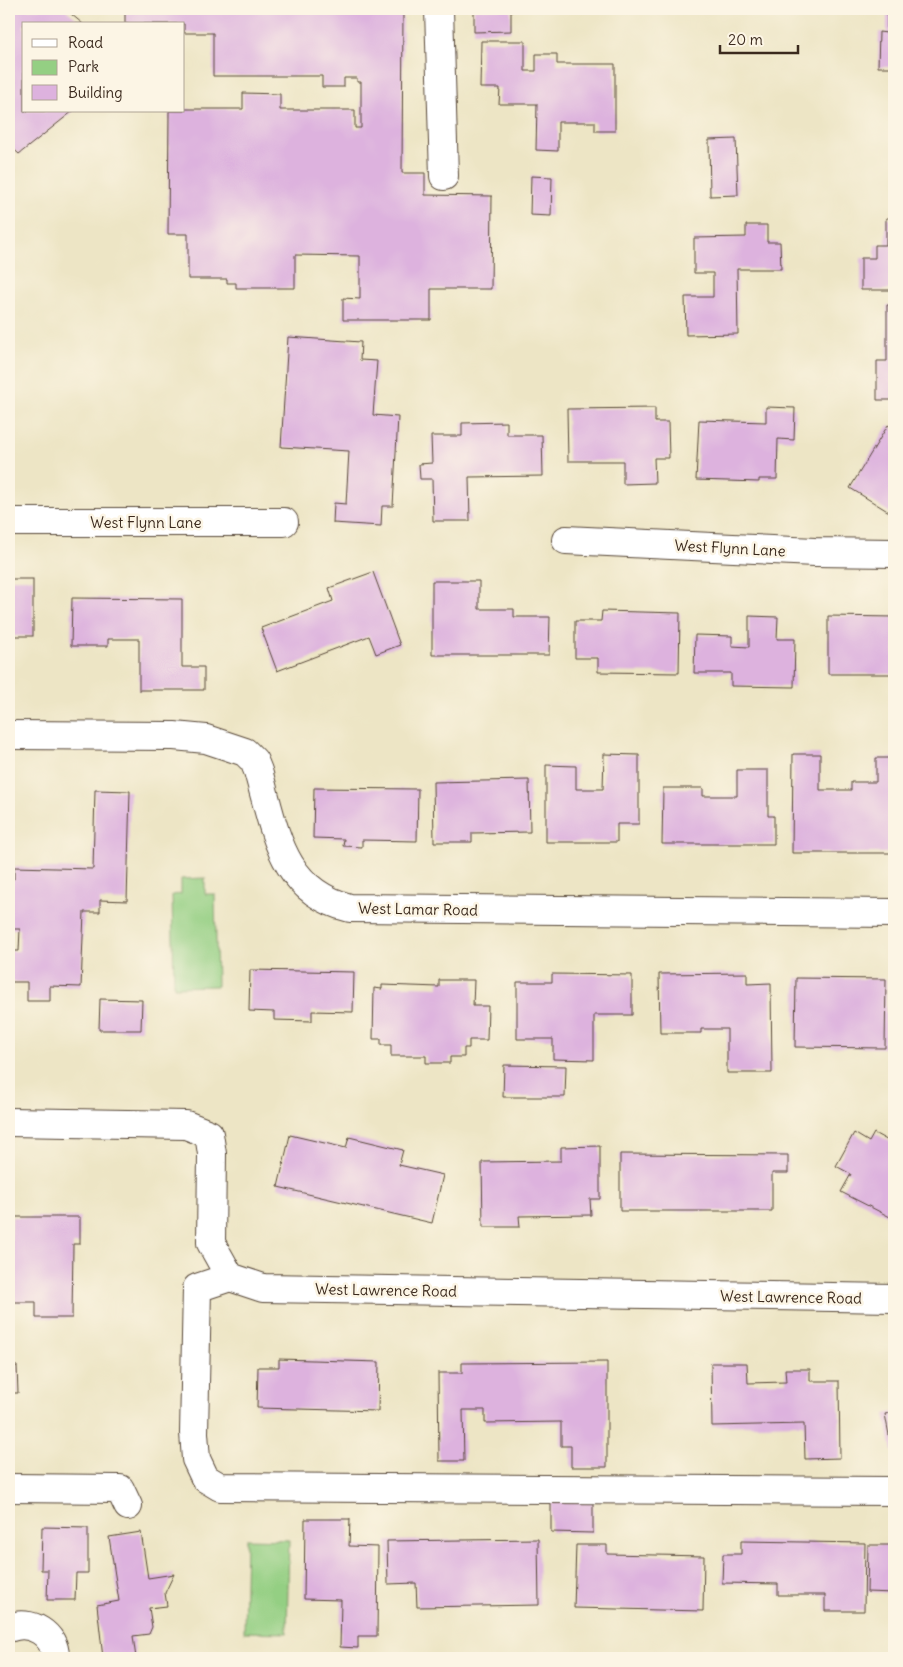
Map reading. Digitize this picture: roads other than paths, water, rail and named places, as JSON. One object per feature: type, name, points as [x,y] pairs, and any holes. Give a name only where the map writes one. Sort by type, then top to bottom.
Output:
[{"type":"street","points":[[440,9],[444,176]]},
{"type":"street","name":"West Flynn Lane","points":[[9,522],[284,522]]},
{"type":"street","name":"West Flynn Lane","points":[[566,540],[815,552],[894,553]]},
{"type":"street","name":"West Lamar Road","points":[[9,735],[174,736],[206,739],[242,750],[254,761],[279,844],[291,869],[316,894],[350,908],[894,913]]},
{"type":"street","points":[[9,1122],[186,1125],[209,1134],[212,1154],[211,1243],[230,1277],[197,1288],[194,1433],[196,1459],[205,1478],[220,1487],[894,1491]]},
{"type":"street","name":"West Lawrence Road","points":[[230,1277],[263,1288],[894,1298]]},
{"type":"street","points":[[9,1488],[120,1489],[128,1506]]},
{"type":"street","points":[[9,1628],[26,1625],[37,1628],[46,1634],[52,1643],[55,1658]]}]
